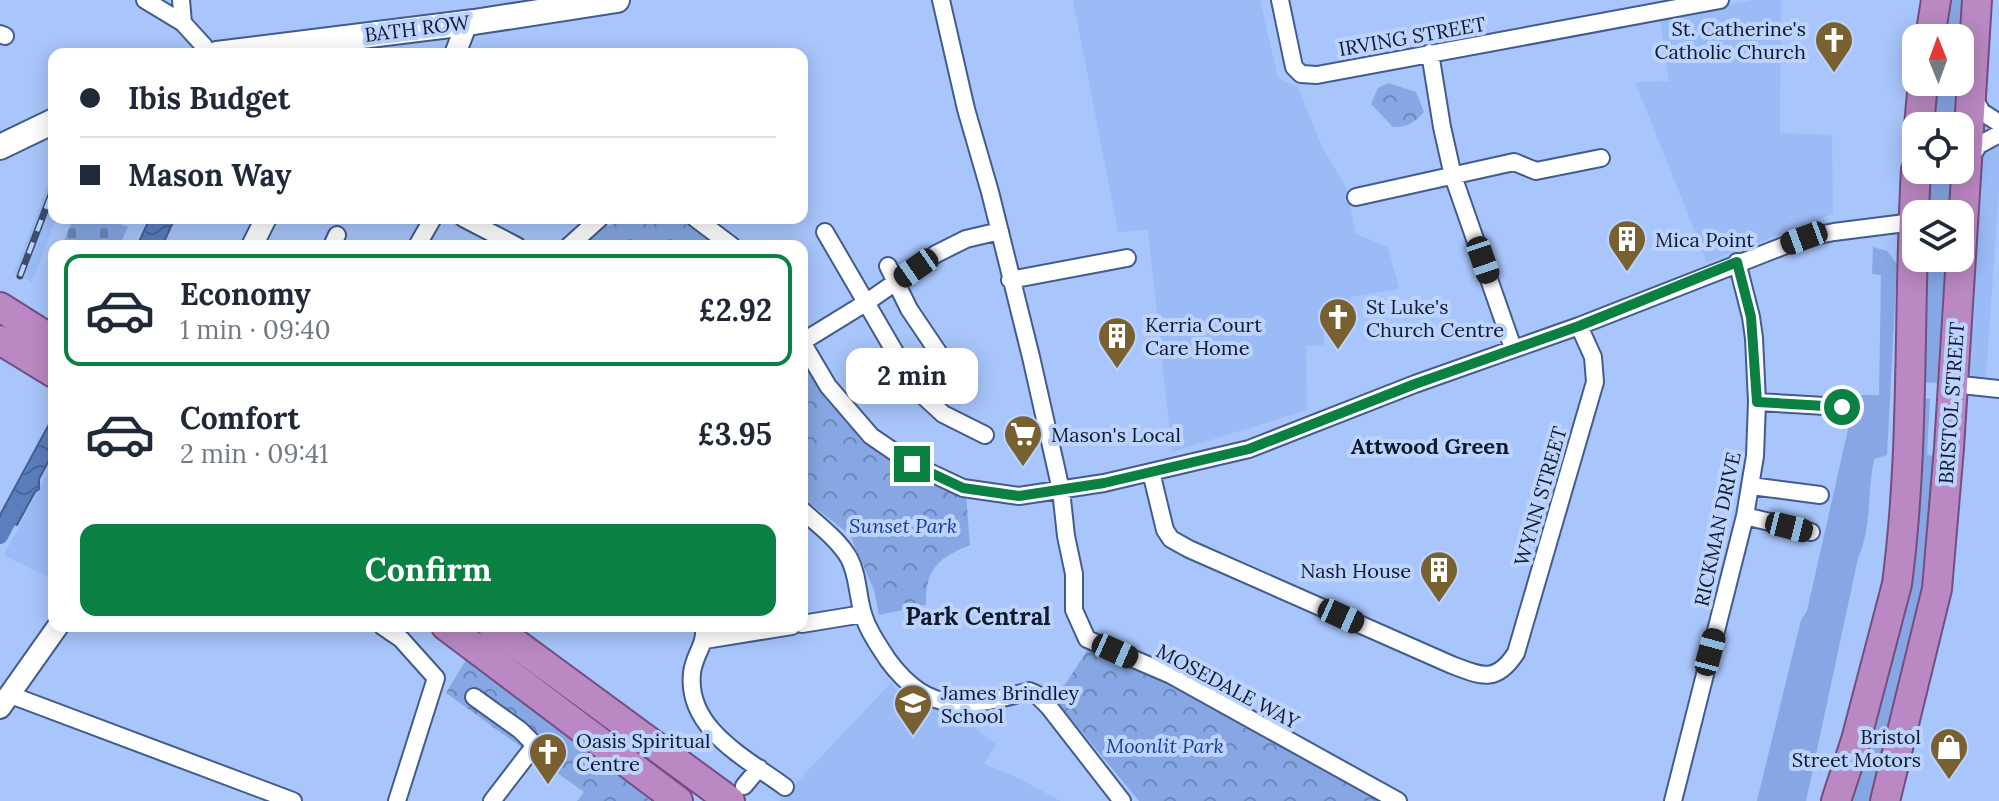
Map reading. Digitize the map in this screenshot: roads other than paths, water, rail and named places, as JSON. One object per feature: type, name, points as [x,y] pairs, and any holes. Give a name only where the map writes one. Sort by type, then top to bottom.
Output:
[{"type":"highway","points":[[1920,24],[1922,0]]},
{"type":"highway","points":[[1932,24],[1936,0]]},
{"type":"highway","name":"BRISTOL STREET","points":[[1974,58],[1977,0]]},
{"type":"highway","name":"BRISTOL STREET","points":[[1971,112],[1972,96]]},
{"type":"highway","name":"BRISTOL STREET","points":[[1885,801],[1937,589],[1966,184]]},
{"type":"highway","name":"BRISTOL STREET","points":[[1836,801],[1856,740],[1899,567],[1907,488],[1912,272]]},
{"type":"highway","points":[[0,307],[48,337]]},
{"type":"highway","points":[[0,340],[48,369]]},
{"type":"highway","points":[[454,632],[678,801]]},
{"type":"highway","points":[[501,632],[737,793]]},
{"type":"main road","name":"BATH ROW","points":[[256,48],[467,23],[617,0]]},
{"type":"main road","points":[[0,147],[48,124]]},
{"type":"street","points":[[145,0],[183,23],[204,48]]},
{"type":"street","points":[[181,0],[183,23]]},
{"type":"street","name":"MOSEDALE WAY","points":[[941,0],[966,109],[1031,357],[1061,490],[1074,574],[1074,610],[1087,639],[1171,675],[1398,801]]},
{"type":"street","name":"IRVING STREET","points":[[1280,0],[1294,67],[1301,74],[1317,75],[1720,0]]},
{"type":"street","points":[[457,48],[467,23]]},
{"type":"street","points":[[413,29],[434,33],[451,48]]},
{"type":"street","points":[[1430,53],[1453,176],[1513,348]]},
{"type":"street","points":[[1972,96],[1982,112],[1999,123]]},
{"type":"street","points":[[1974,153],[1979,145],[1999,134]]},
{"type":"street","points":[[1356,197],[1514,162],[1536,171],[1601,158]]},
{"type":"street","points":[[808,352],[828,386],[871,436],[912,464],[963,488],[1019,496],[1151,472],[1249,449],[1804,238],[1902,223]]},
{"type":"street","points":[[475,224],[505,240]]},
{"type":"street","points":[[576,240],[593,224]]},
{"type":"street","points":[[703,224],[724,240]]},
{"type":"street","points":[[808,338],[936,254],[966,239],[1000,231]]},
{"type":"street","points":[[825,232],[917,390],[943,414],[985,435]]},
{"type":"street","points":[[1010,280],[1127,258]]},
{"type":"street","name":"RICKMAN DRIVE","points":[[1673,801],[1751,486],[1757,402],[1751,317],[1737,262]]},
{"type":"street","points":[[888,266],[909,309],[940,355]]},
{"type":"street","name":"WYNN STREET","points":[[1151,472],[1165,530],[1171,539],[1452,665],[1480,676],[1498,673],[1516,653],[1595,382],[1593,357],[1579,326]]},
{"type":"street","points":[[1952,384],[1999,389]]},
{"type":"street","points":[[1757,402],[1842,407]]},
{"type":"street","points":[[1751,486],[1820,495]]},
{"type":"street","points":[[808,515],[842,546],[858,580],[863,614],[878,645],[912,688],[946,703],[970,705],[1029,691],[1036,694],[1122,801]]},
{"type":"street","points":[[1745,516],[1811,532]]},
{"type":"street","points":[[808,623],[863,614]]},
{"type":"street","points":[[54,632],[4,701],[293,801]]},
{"type":"street","points":[[390,632],[409,647],[436,678],[397,801]]},
{"type":"street","points":[[704,633],[692,673],[692,699],[703,721],[732,748],[785,787]]},
{"type":"street","points":[[474,697],[520,730],[535,745],[492,801]]},
{"type":"street","points":[[737,793],[759,768]]},
{"type":"water","points":[[147,224],[172,224],[165,240],[140,240]]},
{"type":"water","points":[[48,426],[48,462],[39,479],[39,489],[17,525],[0,515]]},
{"type":"waterway","points":[[0,536],[18,502]]},
{"type":"railway","points":[[20,276],[48,203]]},
{"type":"place","name":"St. Catherine's Catholic Church","points":[[1834,74]]},
{"type":"place","name":"Mica Point","points":[[1627,273]]},
{"type":"place","name":"St Luke's Church Centre","points":[[1338,351]]},
{"type":"place","name":"Kerria Court Care Home","points":[[1117,370]]},
{"type":"place","name":"Mason's Local","points":[[1023,468]]},
{"type":"place","name":"Nash House","points":[[1439,604]]},
{"type":"place","name":"James Brindley School","points":[[913,737]]},
{"type":"place","name":"Bristol Street Motors","points":[[1949,781]]},
{"type":"place","name":"Oasis Spiritual Centre","points":[[548,786]]},
{"type":"district","name":"Attwood Green","points":[[1430,446]]},
{"type":"district","name":"Park Central","points":[[978,616]]},
{"type":"park label","name":"Sunset Park","points":[[903,525]]},
{"type":"park label","name":"Moonlit Park","points":[[1165,745]]}]
